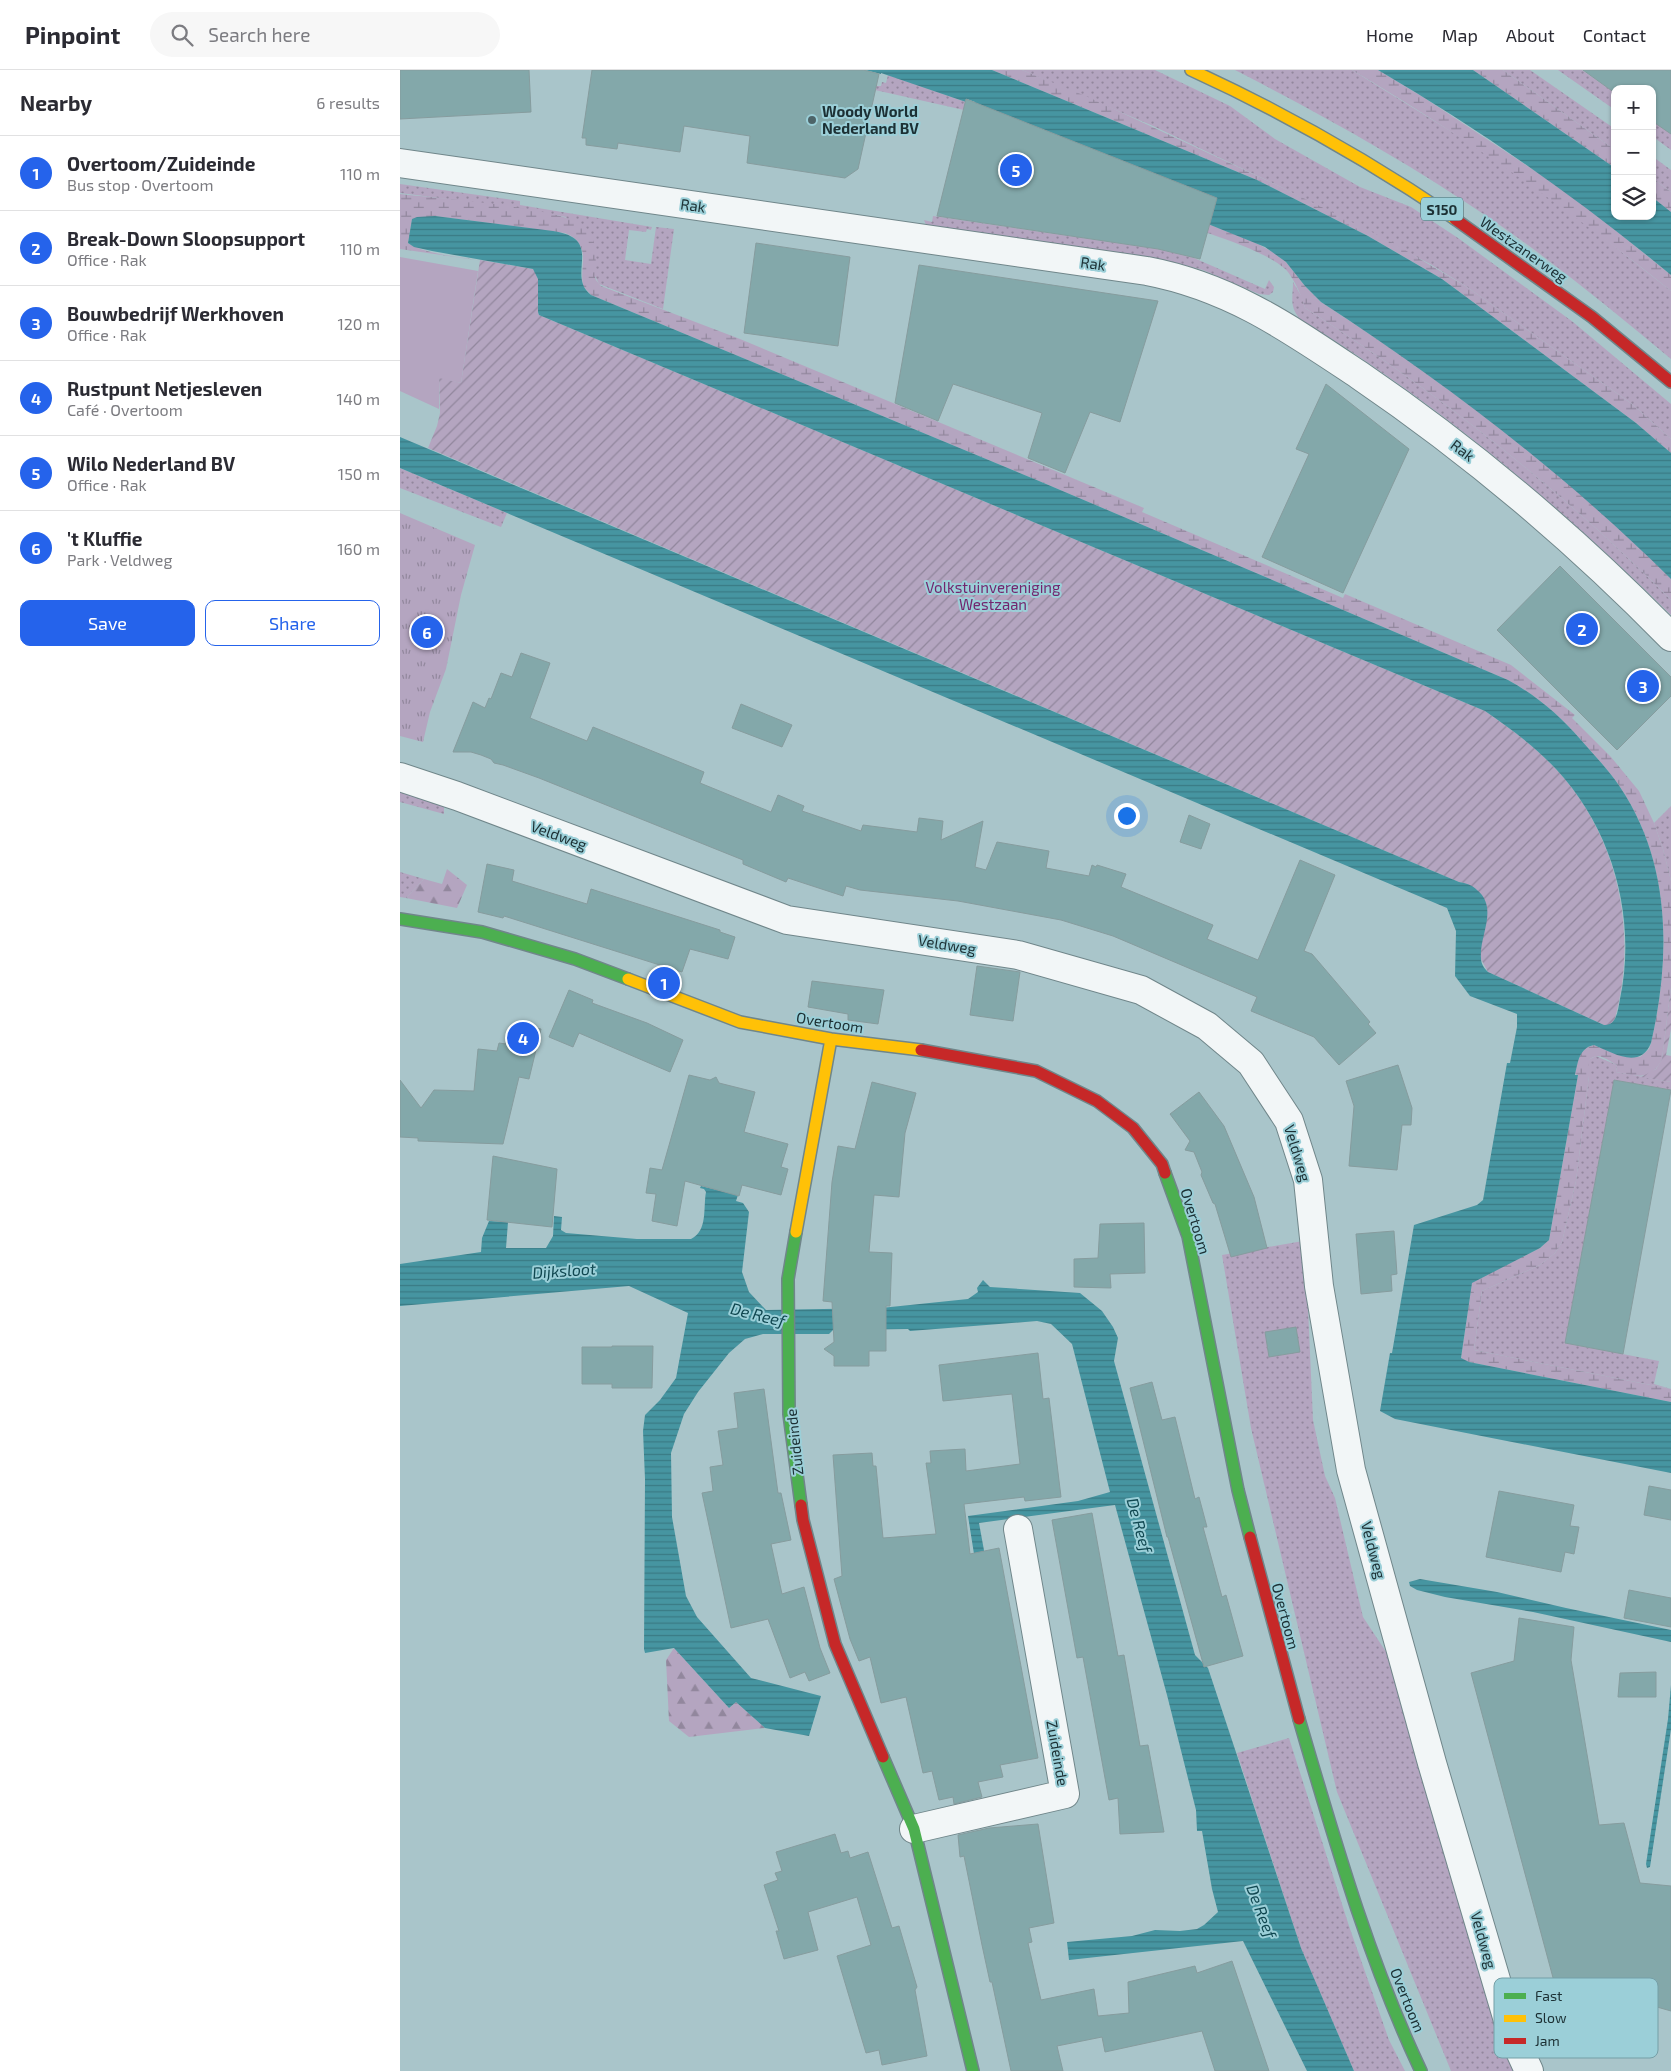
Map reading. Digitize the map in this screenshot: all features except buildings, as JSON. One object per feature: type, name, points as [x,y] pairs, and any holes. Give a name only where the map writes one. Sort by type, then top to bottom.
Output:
[{"type":"street","name":"Westzanerweg","points":[[1191,70],[1237,90],[1332,140],[1449,213],[1583,309],[1671,382]]},
{"type":"street","name":"Rak","points":[[400,163],[1147,271],[1185,279],[1211,288],[1238,300],[1312,344],[1394,400],[1481,464],[1599,567],[1671,638]]},
{"type":"street","name":"Veldweg","points":[[400,777],[458,796],[787,920],[1018,955],[1141,990],[1206,1026],[1251,1063],[1289,1122],[1308,1180],[1318,1286],[1351,1470],[1432,1763],[1495,1978]]},
{"type":"street","name":"Overtoom","points":[[400,919],[482,932],[575,959],[740,1022],[831,1039],[926,1052],[1036,1071],[1097,1101],[1133,1128],[1162,1164],[1188,1236],[1238,1490],[1287,1677],[1342,1866],[1398,2018],[1422,2071]]},
{"type":"street","name":"Zuideinde","points":[[831,1039],[788,1279],[789,1414],[803,1520],[835,1644],[914,1829],[973,2071]]},
{"type":"street","name":"Zuideinde","points":[[914,1829],[1066,1794],[1018,1529]]},
{"type":"street","name":"Veldweg","points":[[1523,2058],[1529,2071]]},
{"type":"green space","points":[[992,70],[1022,70],[1088,97],[1281,187],[1388,240],[1467,287],[1632,404],[1671,439],[1671,453],[1636,423],[1442,279],[1368,236],[1257,180]]},
{"type":"green space","points":[[1022,70],[1155,70],[1230,106],[1275,139],[1360,187],[1411,207],[1458,238],[1573,322],[1671,404],[1671,439],[1632,404],[1467,287],[1430,264],[1281,187],[1153,126]]},
{"type":"green space","points":[[1235,70],[1352,70],[1494,158],[1581,220],[1671,291],[1671,359],[1560,269],[1460,198],[1365,140]]},
{"type":"green space","points":[[1352,70],[1378,70],[1423,97],[1573,196],[1671,275],[1671,291],[1594,231],[1516,175]]},
{"type":"green space","points":[[1473,70],[1503,70],[1611,147],[1611,165]]},
{"type":"green space","points":[[1503,70],[1530,70],[1611,126],[1611,147]]},
{"type":"green space","points":[[1558,70],[1582,70],[1611,90],[1611,107]]},
{"type":"green space","points":[[888,75],[966,102],[964,110],[875,90],[876,86],[881,86],[882,82],[886,83]]},
{"type":"green space","points":[[1656,123],[1671,134],[1671,150],[1656,139]]},
{"type":"green space","points":[[1656,159],[1671,170],[1671,192],[1656,181]]},
{"type":"green space","points":[[1656,181],[1671,192],[1671,212],[1656,200]]},
{"type":"green space","points":[[400,184],[520,201],[520,205],[652,227],[651,230],[647,229],[646,232],[629,230],[625,260],[651,264],[656,227],[674,229],[663,309],[599,284],[566,217],[517,208],[400,193]]},
{"type":"green space","points":[[400,194],[497,204],[571,219],[584,226],[592,237],[595,250],[595,277],[601,286],[740,339],[1144,508],[1142,512],[1343,598],[1345,594],[1511,665],[1575,715],[1572,718],[1611,757],[1639,791],[1654,823],[1663,849],[1671,881],[1671,987],[1662,1059],[1653,1071],[1643,1076],[1616,1072],[1617,1065],[1603,1057],[1596,1056],[1589,1060],[1589,1076],[1576,1181],[1562,1242],[1555,1253],[1540,1265],[1482,1291],[1474,1350],[1671,1389],[1671,1402],[1461,1359],[1472,1282],[1540,1248],[1549,1240],[1578,1075],[1575,1074],[1582,1052],[1594,1045],[1619,1055],[1640,1057],[1649,1049],[1658,1010],[1662,977],[1662,911],[1657,878],[1649,847],[1637,816],[1620,787],[1601,762],[1564,722],[1538,699],[1508,680],[1039,481],[591,295],[583,286],[582,249],[574,238],[565,233],[435,216],[412,220],[408,243],[434,253],[454,257],[400,249]]},
{"type":"green space","points":[[933,216],[1158,249],[1194,258],[1265,289],[1269,280],[1274,287],[1273,292],[1269,295],[1259,294],[1203,270],[1159,259],[926,225],[924,220],[932,222]]},
{"type":"green space","points":[[1203,222],[1256,243],[1273,252],[1286,262],[1305,286],[1321,302],[1459,397],[1548,466],[1590,502],[1671,579],[1671,600],[1586,519],[1496,444],[1402,373],[1305,308],[1297,287],[1284,268],[1255,251],[1202,231]]},
{"type":"green space","points":[[400,257],[478,271],[461,383],[439,378],[439,409],[400,391]]},
{"type":"green space","name":"Volkstuinvereniging Westzaan","points":[[480,260],[533,269],[539,285],[539,315],[1485,711],[1522,738],[1556,769],[1578,796],[1595,825],[1609,856],[1618,888],[1623,921],[1624,955],[1621,989],[1614,1022],[1604,1025],[1488,972],[1481,959],[1464,883],[428,448],[440,413],[439,377],[461,383]]},
{"type":"green space","points":[[1293,282],[1302,297],[1305,308],[1402,373],[1450,408],[1542,481],[1586,519],[1671,600],[1671,615],[1540,494],[1494,456],[1399,385],[1300,319],[1293,306]]},
{"type":"green space","points":[[400,468],[507,513],[501,527],[400,488]]},
{"type":"green space","points":[[400,513],[475,545],[461,595],[446,669],[430,712],[423,742],[400,736]]},
{"type":"green space","points":[[400,789],[444,805],[444,814],[400,802]]},
{"type":"green space","points":[[1671,806],[1671,881],[1654,823]]},
{"type":"green space","points":[[447,869],[467,885],[457,908],[406,898],[424,879],[442,884]]},
{"type":"green space","points":[[400,872],[424,879],[406,898],[400,897]]},
{"type":"green space","points":[[1671,987],[1671,1029],[1666,1055],[1671,1056],[1671,1082],[1641,1077],[1656,1069],[1662,1059]]},
{"type":"green space","points":[[1596,1056],[1617,1065],[1616,1072],[1671,1082],[1671,1090],[1614,1080],[1565,1343],[1659,1361],[1654,1384],[1671,1389],[1474,1350],[1482,1291],[1540,1265],[1555,1253],[1562,1242],[1576,1181],[1589,1076],[1588,1060]]},
{"type":"green space","points":[[1303,1241],[1306,1263],[1313,1420],[1325,1476],[1335,1498],[1363,1617],[1400,1673],[1496,1978],[1494,1978],[1494,2058],[1521,2058],[1525,2071],[1451,2071],[1337,1792],[1251,1428],[1222,1255]]},
{"type":"green space","points":[[674,1648],[729,1708],[736,1702],[765,1728],[689,1737],[669,1721],[666,1660]]},
{"type":"green space","points":[[1289,1738],[1349,1926],[1389,2040],[1405,2071],[1354,2071],[1301,1948],[1237,1753]]},
{"type":"water","points":[[865,70],[992,70],[1257,180],[1368,236],[1442,279],[1636,423],[1671,453],[1671,579],[1631,540],[1547,467],[1414,365],[1321,302],[1305,286],[1286,262],[1265,247],[1203,222],[974,106],[975,102],[967,99],[966,102],[881,73]]},
{"type":"water","points":[[1378,70],[1473,70],[1611,165],[1611,220],[1656,220],[1656,200],[1671,212],[1671,275],[1601,219],[1529,166]]},
{"type":"water","points":[[435,216],[553,231],[569,235],[578,242],[581,249],[582,278],[584,287],[591,295],[1039,481],[1508,680],[1538,699],[1573,731],[1601,762],[1620,787],[1637,816],[1649,847],[1657,878],[1662,911],[1662,977],[1658,1010],[1651,1043],[1640,1056],[1633,1058],[1617,1055],[1594,1045],[1582,1052],[1575,1075],[1578,1075],[1549,1240],[1540,1248],[1472,1283],[1461,1358],[1469,1362],[1671,1402],[1671,1473],[1395,1419],[1380,1411],[1414,1225],[1477,1205],[1483,1200],[1507,1063],[1510,1063],[1517,1027],[1517,1014],[1470,996],[1455,976],[1456,931],[1447,908],[400,468],[400,437],[1471,886],[1483,897],[1487,905],[1487,922],[1481,958],[1483,966],[1488,972],[1604,1025],[1608,1025],[1612,1023],[1617,1012],[1624,968],[1625,937],[1616,876],[1606,847],[1592,819],[1576,793],[1556,769],[1522,738],[1485,711],[539,315],[538,279],[533,269],[432,251],[414,247],[408,243],[412,219]]},
{"type":"water","points":[[701,1186],[738,1195],[736,1201],[743,1203],[749,1212],[742,1272],[749,1292],[766,1310],[881,1308],[968,1299],[978,1292],[977,1288],[983,1280],[990,1287],[1080,1293],[1102,1311],[1118,1338],[1114,1361],[1195,1655],[1208,1668],[1301,1948],[1354,2071],[1307,2071],[1243,1941],[1069,1960],[1067,1942],[1132,1936],[1155,1930],[1180,1931],[1197,1929],[1218,1912],[1202,1831],[1197,1831],[1196,1810],[1115,1505],[979,1523],[1009,1687],[992,1668],[968,1516],[1078,1501],[1110,1492],[1072,1344],[1051,1324],[1037,1321],[910,1331],[908,1329],[833,1330],[829,1334],[763,1334],[745,1339],[729,1353],[698,1392],[684,1414],[671,1453],[672,1517],[686,1596],[697,1617],[751,1678],[821,1696],[809,1736],[765,1728],[736,1702],[729,1708],[674,1648],[645,1653],[645,1479],[643,1431],[645,1415],[660,1400],[676,1378],[688,1313],[629,1286],[400,1306],[400,1264],[481,1252],[482,1238],[489,1221],[508,1222],[506,1248],[546,1248],[553,1236],[554,1216],[562,1217],[561,1230],[566,1233],[637,1239],[691,1239],[700,1231],[704,1218],[706,1192],[700,1188]]},
{"type":"water","points":[[1420,1579],[1497,1592],[1671,1630],[1671,1642],[1533,1612],[1445,1597],[1417,1590],[1410,1586],[1409,1582]]},
{"type":"water","points":[[1671,1685],[1671,1729],[1650,1867],[1647,1868],[1646,1864],[1668,1719]]},
{"type":"traffic: fast","points":[[400,919],[482,932],[575,959],[628,979]]},
{"type":"traffic: fast","points":[[1165,1173],[1188,1236],[1238,1490],[1250,1537]]},
{"type":"traffic: fast","points":[[796,1232],[788,1279],[789,1414],[801,1505]]},
{"type":"traffic: fast","points":[[1299,1719],[1368,1942],[1402,2029],[1421,2071]]},
{"type":"traffic: fast","points":[[883,1757],[914,1829],[973,2071]]},
{"type":"traffic: slow","points":[[1191,70],[1259,103],[1326,139],[1455,219]]},
{"type":"traffic: slow","points":[[628,979],[740,1022],[831,1039],[921,1050]]},
{"type":"traffic: slow","points":[[796,1232],[831,1039]]},
{"type":"traffic: jam","points":[[1455,219],[1592,317],[1671,382]]},
{"type":"traffic: jam","points":[[921,1050],[1036,1071],[1097,1101],[1133,1128],[1162,1164],[1165,1173]]},
{"type":"traffic: jam","points":[[801,1505],[803,1520],[835,1644],[883,1757]]},
{"type":"traffic: jam","points":[[1250,1537],[1299,1719]]},
{"type":"place","name":"Woody World Nederland BV","points":[[812,120]]},
{"type":"place","name":"Wilo Nederland BV","points":[[1016,170]]},
{"type":"place","name":"Break-Down Sloopsupport","points":[[1582,629]]},
{"type":"place","name":"'t Kluffie","points":[[427,632]]},
{"type":"place","name":"Bouwbedrijf Werkhoven","points":[[1643,686]]},
{"type":"place","name":"Overtoom/Zuideinde","points":[[664,983]]},
{"type":"place","name":"Rustpunt Netjesleven","points":[[523,1038]]},
{"type":"water label","name":"Dijksloot","points":[[564,1270]]},
{"type":"water label","name":"De Reef","points":[[758,1314]]},
{"type":"water label","name":"De Reef","points":[[1140,1525]]},
{"type":"water label","name":"De Reef","points":[[1262,1911]]}]
